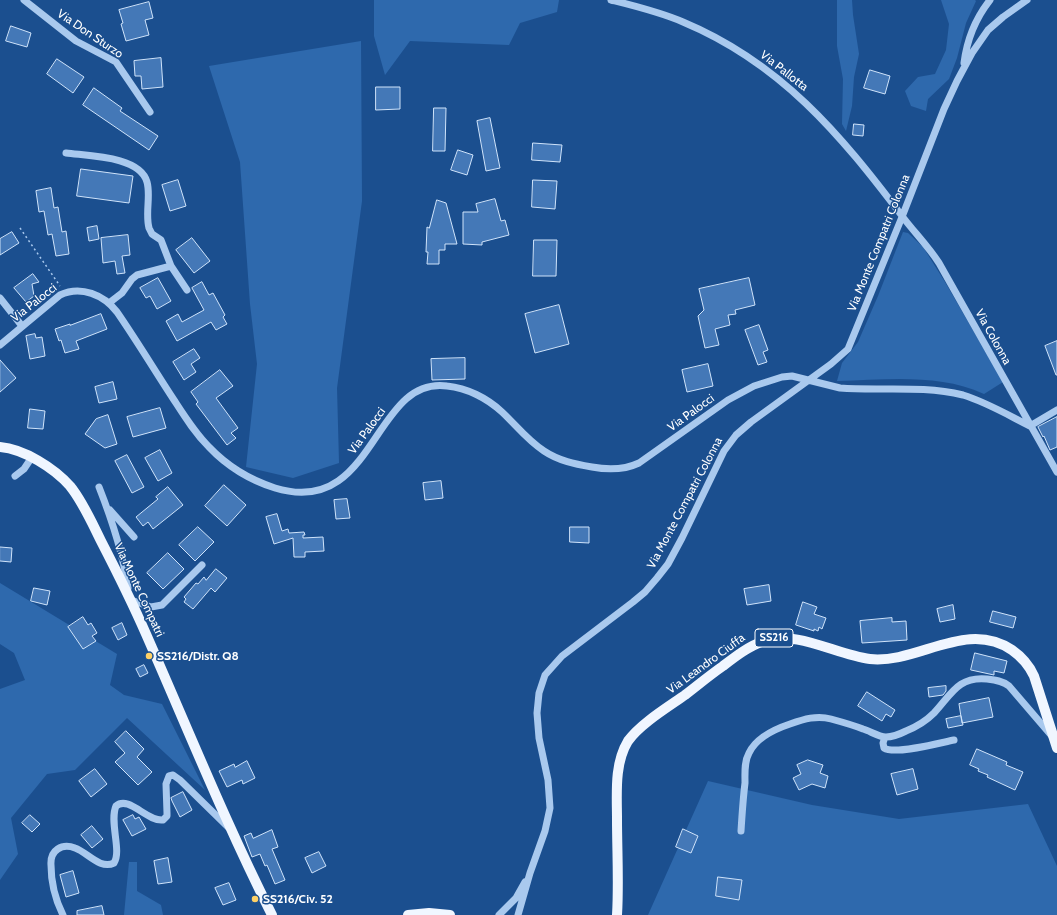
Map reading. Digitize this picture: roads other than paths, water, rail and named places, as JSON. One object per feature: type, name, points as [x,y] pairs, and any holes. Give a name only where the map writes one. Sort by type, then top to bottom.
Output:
[{"type":"main road","name":"Via Monte Compatri","points":[[0,447],[15,450],[32,457],[60,476],[72,489],[85,509],[130,597],[248,868],[272,915]]},
{"type":"main road","name":"Via Leandro Ciuffa","points":[[617,915],[617,788],[620,763],[627,743],[642,727],[736,656],[758,643],[775,638],[788,639],[857,657],[882,659],[902,656],[964,639],[981,639],[998,643],[1014,652],[1030,668],[1034,676],[1057,748]]},
{"type":"main road","points":[[408,915],[435,913],[450,915]]},
{"type":"street","name":"Via Don Sturzo","points":[[24,0],[76,41],[116,62],[150,112]]},
{"type":"street","name":"Via Pallotta","points":[[611,0],[666,15],[702,30],[734,48],[770,72],[800,96],[825,122],[871,174],[902,217]]},
{"type":"street","points":[[963,69],[970,34],[979,15],[990,0]]},
{"type":"street","name":"Via Monte Compatri Colonna","points":[[518,915],[530,873],[545,831],[550,808],[548,780],[540,743],[537,714],[539,693],[545,676],[562,656],[634,602],[652,586],[672,556],[722,455],[740,431],[836,361],[849,346],[944,110],[963,69],[988,30],[1027,0]]},
{"type":"street","points":[[66,153],[115,160],[128,164],[141,171],[147,182],[148,228],[152,234],[161,240],[171,266],[187,290]]},
{"type":"street","name":"Via Colonna","points":[[902,217],[942,267],[1057,472]]},
{"type":"street","points":[[109,303],[122,293],[132,279],[137,275],[171,266]]},
{"type":"street","name":"Via Palocci","points":[[0,345],[55,298],[64,293],[84,291],[97,296],[109,303],[117,312],[195,431],[210,449],[226,463],[251,478],[272,487],[296,492],[322,490],[344,477],[362,459],[398,407],[414,394],[432,386],[455,387],[485,399],[502,412],[535,444],[545,452],[557,458],[583,465],[616,469],[627,468],[639,463],[728,400],[746,390],[788,376],[795,376],[830,387],[840,388],[910,389],[949,392],[980,401],[1030,426]]},
{"type":"street","points":[[0,298],[22,326]]},
{"type":"street","points":[[1030,426],[1057,410]]},
{"type":"street","points":[[15,476],[24,469],[32,457]]},
{"type":"street","points":[[24,469],[30,475]]},
{"type":"street","points":[[99,487],[107,506],[123,559],[130,597],[151,608],[162,605],[202,565]]},
{"type":"street","points":[[107,506],[134,538]]},
{"type":"street","points":[[741,831],[746,759],[749,752],[766,735],[808,718],[821,717],[842,722],[885,737],[921,724],[934,713],[954,690],[963,683],[971,680],[984,679],[1000,682],[1010,686],[1054,738]]},
{"type":"street","points":[[885,737],[883,743],[884,748],[892,750],[902,750],[954,740]]},
{"type":"street","points":[[63,915],[52,882],[51,862],[53,852],[61,847],[69,846],[99,862],[109,864],[114,863],[116,856],[114,819],[116,806],[125,804],[133,807],[152,819],[163,820],[167,816],[166,784],[169,776],[173,775],[178,778],[232,830]]},
{"type":"street","name":"Via Monte Compatri Colonna","points":[[502,913],[518,894],[530,873]]},
{"type":"street","name":"Via Monte Compatri Colonna","points":[[522,915],[524,897]]},
{"type":"place","name":"SS216/Distr. Q8","points":[[149,656]]},
{"type":"place","name":"SS216/Civ. 52","points":[[255,899]]}]
